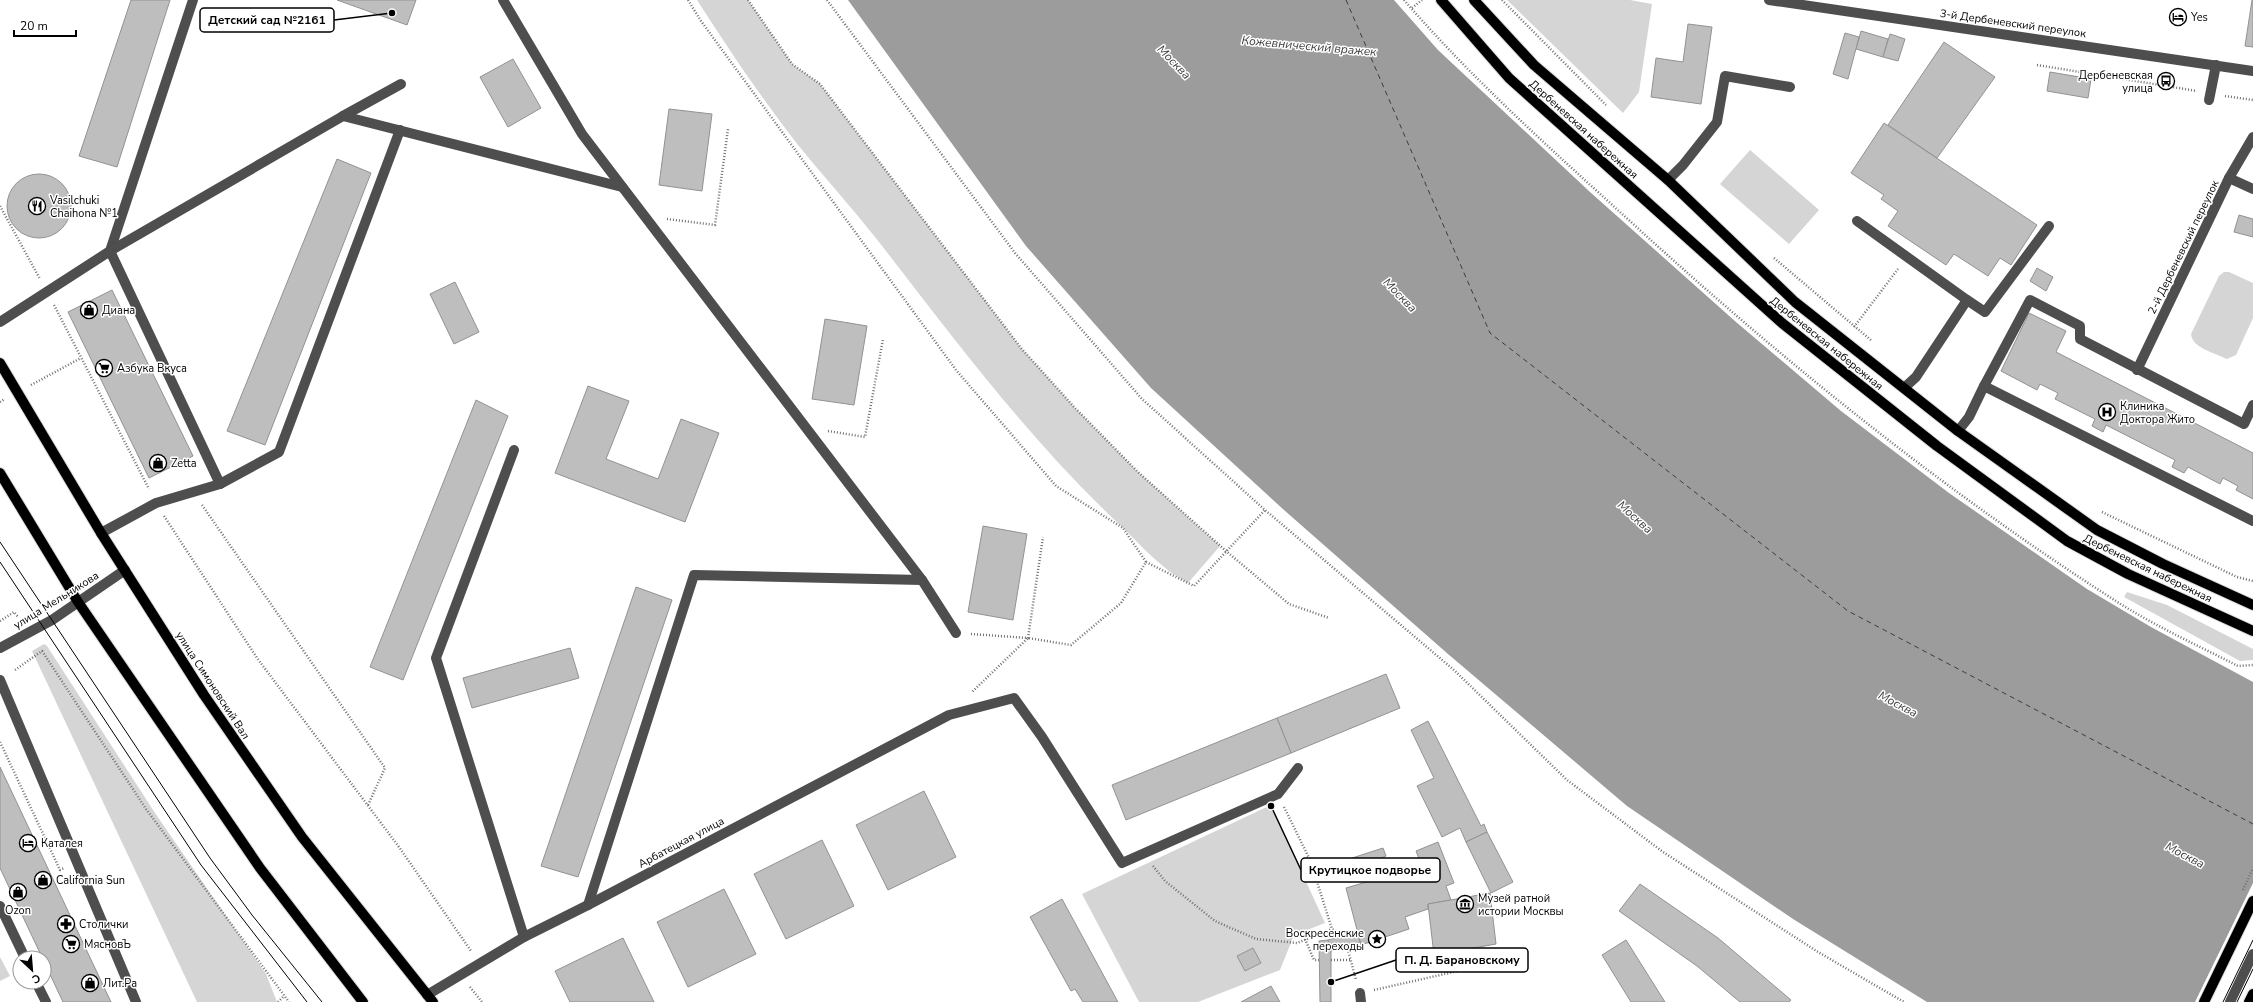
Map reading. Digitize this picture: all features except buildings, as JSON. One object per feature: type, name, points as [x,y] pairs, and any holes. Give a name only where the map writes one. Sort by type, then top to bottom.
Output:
[{"type":"main road","name":"Дербеневская набережная","points":[[1441,0],[1509,78],[1782,323],[1937,446],[2067,541],[2128,574],[2253,632]]},
{"type":"main road","name":"Дербеневская набережная","points":[[1474,0],[1534,65],[1668,180],[1795,302],[1958,431],[2097,530],[2163,564],[2253,605]]},
{"type":"main road","name":"улица Симоновский Вал","points":[[0,363],[101,533],[204,695],[302,837],[430,999]]},
{"type":"main road","points":[[0,473],[78,602],[260,868],[363,1002]]},
{"type":"main road","points":[[2204,1002],[2253,900]]},
{"type":"main road","points":[[2249,1002],[2253,994]]},
{"type":"street","points":[[193,0],[110,251],[220,484]]},
{"type":"street","points":[[503,0],[582,134],[922,580],[956,633]]},
{"type":"street","points":[[1480,0],[1489,16]]},
{"type":"street","name":"3-й Дербеневский переулок","points":[[1769,0],[2253,71]]},
{"type":"street","points":[[2210,97],[2216,65]]},
{"type":"street","points":[[1668,180],[1683,165],[1717,122],[1725,76],[1790,87]]},
{"type":"street","points":[[0,322],[48,293],[110,251],[401,84]]},
{"type":"street","points":[[343,116],[622,187]]},
{"type":"street","points":[[101,533],[156,503],[220,484],[279,452],[400,130]]},
{"type":"street","name":"2-й Дербеневский переулок","points":[[2137,370],[2229,178],[2253,137]]},
{"type":"street","points":[[2229,178],[2253,190]]},
{"type":"street","points":[[1857,220],[1985,312],[2049,226]]},
{"type":"street","points":[[1904,388],[1916,377],[1967,300]]},
{"type":"street","points":[[1958,431],[1968,417],[2030,300],[2080,326],[2080,339],[2137,370],[2244,424],[2253,405]]},
{"type":"street","points":[[1984,386],[2253,521]]},
{"type":"street","points":[[514,450],[436,658],[524,937]]},
{"type":"street","name":"улица Мельникова","points":[[0,648],[78,602],[125,570]]},
{"type":"street","points":[[588,905],[694,575],[922,580]]},
{"type":"street","points":[[0,680],[136,1002]]},
{"type":"street","name":"Арбатецкая улица","points":[[430,999],[479,963],[524,937],[588,905],[949,715],[1014,698],[1042,737],[1122,863],[1143,853]]},
{"type":"street","points":[[1143,853],[1278,794],[1298,768]]},
{"type":"street","points":[[0,906],[21,950]]},
{"type":"street","points":[[2230,1002],[2253,954]]},
{"type":"street","points":[[40,990],[46,1002]]},
{"type":"path","points":[[688,0],[710,34],[956,370],[1056,486],[1123,528],[1146,562],[1194,586],[1265,510]]},
{"type":"path","points":[[748,0],[792,64],[820,84],[1021,348],[1075,408],[1138,472],[1226,552],[1289,604],[1329,618]]},
{"type":"path","points":[[827,0],[1015,253],[1142,399],[1265,510],[1454,670],[1567,780],[1663,852],[1818,952],[1904,1002]]},
{"type":"path","points":[[1412,8],[1422,0]]},
{"type":"path","points":[[1502,0],[1608,107]]},
{"type":"path","points":[[2037,65],[2210,97],[2253,100]]},
{"type":"path","points":[[645,216],[715,225],[728,129]]},
{"type":"path","points":[[0,206],[48,293],[156,503],[257,658],[368,805],[479,963]]},
{"type":"path","points":[[1771,255],[1873,342]]},
{"type":"path","points":[[1844,340],[1908,257]]},
{"type":"path","points":[[806,428],[865,437],[883,339]]},
{"type":"path","points":[[0,402],[81,358]]},
{"type":"path","points":[[194,492],[385,768],[368,805]]},
{"type":"path","points":[[2096,510],[2237,577],[2253,581]]},
{"type":"path","points":[[972,693],[1028,638],[1043,537]]},
{"type":"path","points":[[956,633],[1028,638],[1071,645],[1121,603],[1146,562]]},
{"type":"path","points":[[0,621],[14,612],[18,617]]},
{"type":"path","points":[[39,647],[146,808],[289,1002]]},
{"type":"path","points":[[15,670],[42,651]]},
{"type":"path","points":[[0,742],[60,870],[77,862]]},
{"type":"path","points":[[1278,794],[1305,848],[1332,928],[1343,935]]},
{"type":"path","points":[[1143,853],[1165,881],[1215,921],[1256,939],[1297,943],[1332,928]]},
{"type":"path","points":[[1305,939],[1314,960],[1319,960]]},
{"type":"path","points":[[1347,946],[1360,998],[1502,961]]},
{"type":"path","points":[[1331,960],[1350,960]]},
{"type":"path","points":[[278,1002],[284,996]]},
{"type":"shaded area","points":[[697,0],[748,0],[792,64],[820,84],[1021,348],[1075,408],[1138,472],[1220,546],[1188,583],[1169,571],[1144,549],[1055,460],[1024,425],[965,353],[869,230],[798,145],[746,74]]},
{"type":"shaded area","points":[[1507,0],[1630,0],[1652,4],[1639,92],[1623,113]]},
{"type":"shaded area","points":[[1750,150],[1819,210],[1789,244],[1720,184]]},
{"type":"shaded area","points":[[2224,272],[2229,272],[2253,283],[2253,318],[2236,355],[2227,359],[2195,343],[2191,334],[2219,276]]},
{"type":"shaded area","points":[[2127,592],[2167,605],[2253,649],[2253,660],[2240,661],[2124,597]]},
{"type":"shaded area","points":[[44,644],[47,646],[155,813],[266,974],[277,1002],[197,1002],[32,651]]},
{"type":"shaded area","points":[[1271,805],[1325,923],[1294,935],[1280,970],[1198,1002],[1139,1002],[1082,894]]},
{"type":"shaded area","points":[[0,957],[10,976],[0,981]]},
{"type":"water","points":[[848,0],[1394,0],[1438,50],[1590,192],[1736,322],[1841,411],[1949,493],[2087,589],[2151,627],[2253,682],[2253,1002],[1927,1002],[1793,919],[1627,806],[1448,654],[1284,510],[1151,388],[1026,246]]},
{"type":"pier","points":[[2253,883],[2253,1002],[2195,1002]]},
{"type":"ferry route","points":[[1346,0],[1490,333],[1848,611],[2253,824]]},
{"type":"tram line","points":[[0,542],[210,858],[252,915],[322,1002]]},
{"type":"tram line","points":[[0,562],[201,865],[307,1002]]},
{"type":"tram line","points":[[2223,1002],[2253,940]]},
{"type":"tram line","points":[[2237,1002],[2253,969]]},
{"type":"place","name":"Детский сад №2161","points":[[392,13]]},
{"type":"place","name":"Yes","points":[[2178,17]]},
{"type":"place","name":"Дербеневская улица","points":[[2166,81]]},
{"type":"place","name":"Vasilchuki Chaihona №1","points":[[37,206]]},
{"type":"place","name":"Диана","points":[[89,310]]},
{"type":"place","name":"Азбука Вкуса","points":[[104,368]]},
{"type":"place","name":"Клиника Доктора Жито","points":[[2107,412]]},
{"type":"place","name":"Zetta","points":[[158,463]]},
{"type":"place","name":"Крутицкое подворье","points":[[1271,806]]},
{"type":"place","name":"Каталея","points":[[28,843]]},
{"type":"place","name":"California Sun","points":[[43,880]]},
{"type":"place","name":"Ozon","points":[[18,892]]},
{"type":"place","name":"Музей ратной истории Москвы","points":[[1465,904]]},
{"type":"place","name":"Столички","points":[[66,924]]},
{"type":"place","name":"Воскресенские переходы","points":[[1377,939]]},
{"type":"place","name":"МясновЪ","points":[[71,944]]},
{"type":"place","name":"П. Д. Барановскому","points":[[1331,982]]},
{"type":"place","name":"Лит.Рa","points":[[90,983]]},
{"type":"water label","name":"Кожевнический вражек","points":[[1309,46]]},
{"type":"water label","name":"Москва","points":[[1174,62]]},
{"type":"water label","name":"Москва","points":[[1400,295]]},
{"type":"water label","name":"Москва","points":[[1635,517]]},
{"type":"water label","name":"Москва","points":[[1898,704]]},
{"type":"water label","name":"Москва","points":[[2185,855]]}]
